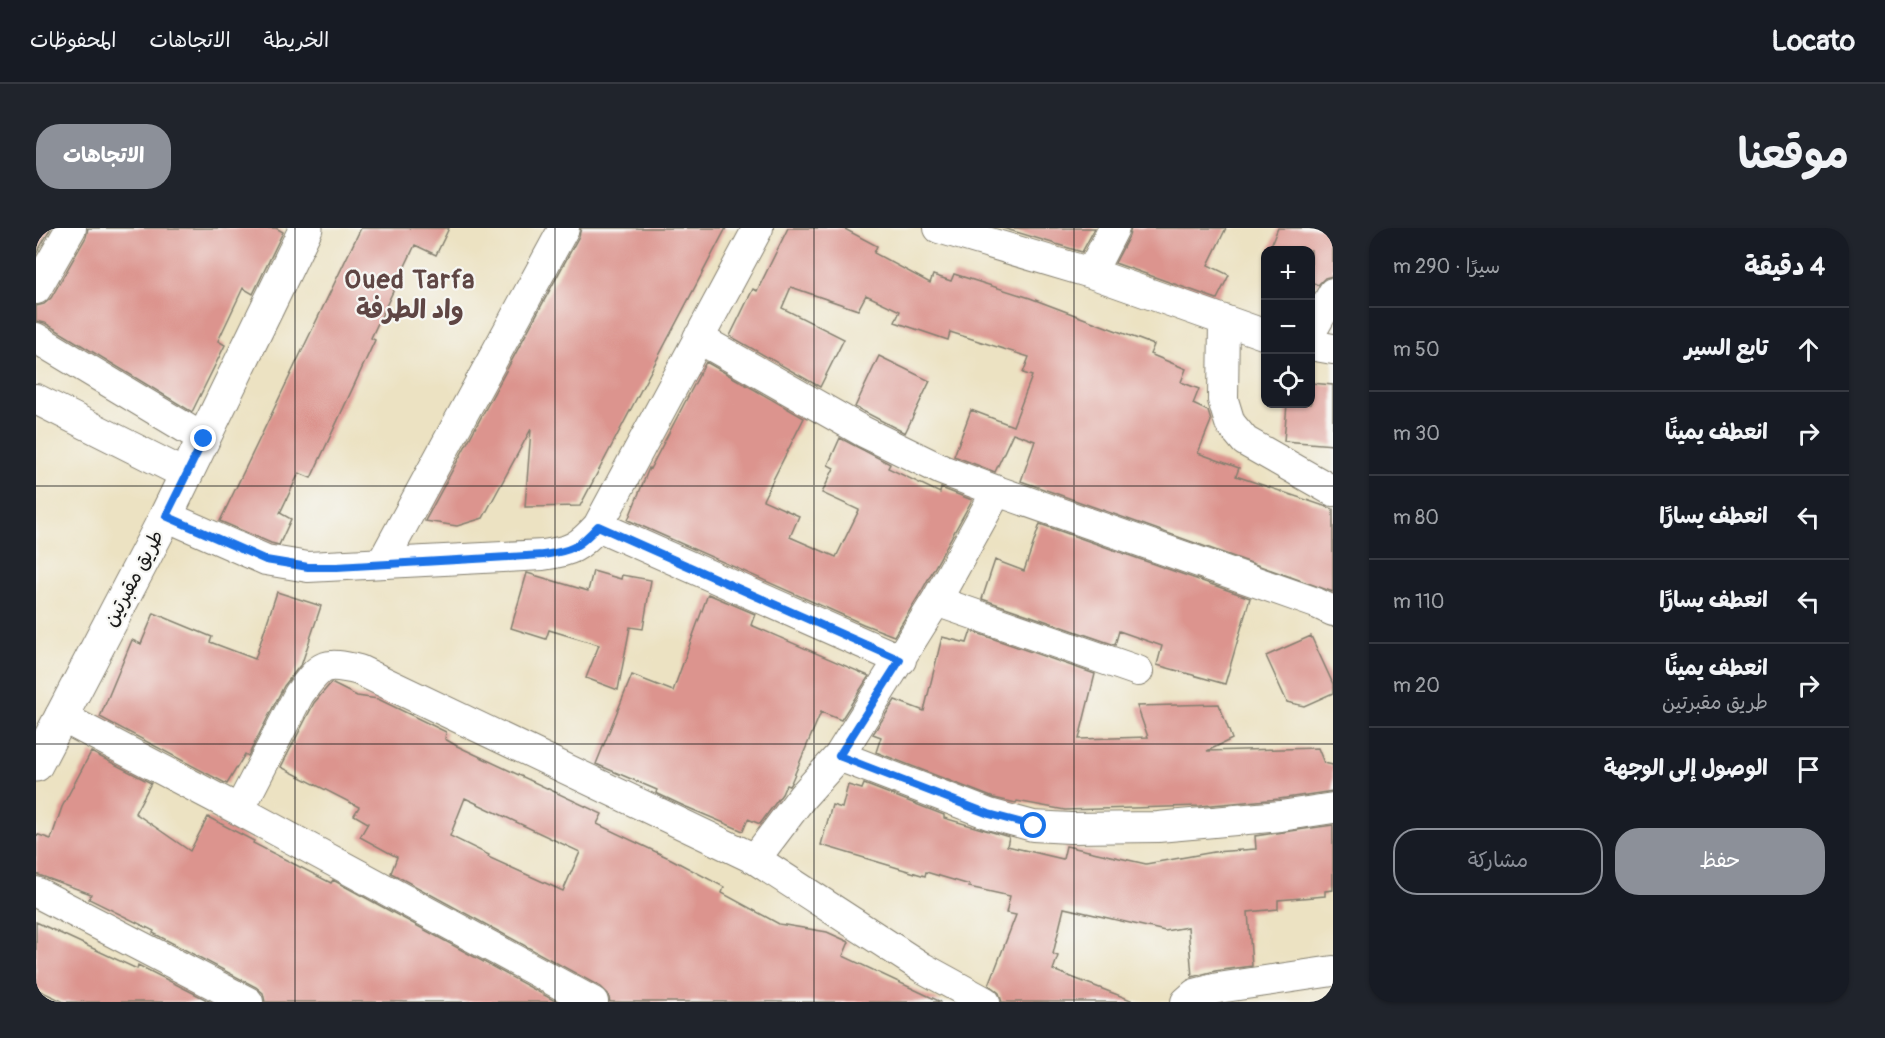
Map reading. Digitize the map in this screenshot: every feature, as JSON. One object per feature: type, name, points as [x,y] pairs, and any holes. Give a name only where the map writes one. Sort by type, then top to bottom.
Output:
[{"type":"street","points":[[36,289],[71,228]]},
{"type":"street","name":"طريق مقبرتين","points":[[36,765],[187,475],[306,228]]},
{"type":"street","points":[[382,563],[564,228]]},
{"type":"street","points":[[166,516],[266,560],[308,567],[566,552],[583,542],[598,526],[758,228]]},
{"type":"street","points":[[939,228],[1091,273],[1261,333]]},
{"type":"street","points":[[1091,273],[1114,228]]},
{"type":"street","points":[[1315,327],[1333,293]]},
{"type":"street","points":[[1224,320],[1223,400],[1230,423],[1245,441],[1333,491]]},
{"type":"street","points":[[36,338],[204,439]]},
{"type":"street","points":[[698,338],[874,438],[942,470],[1333,611]]},
{"type":"street","points":[[1315,346],[1333,349]]},
{"type":"street","points":[[36,399],[187,475]]},
{"type":"street","points":[[755,859],[802,797],[839,756],[936,601],[997,491]]},
{"type":"street","points":[[598,526],[900,660]]},
{"type":"street","points":[[936,601],[1138,671]]},
{"type":"street","points":[[239,810],[300,694],[321,667],[337,664],[381,679],[755,859],[923,968],[985,1002]]},
{"type":"street","points":[[60,716],[239,810],[593,1002]]},
{"type":"street","points":[[839,756],[989,814],[1034,826],[1158,827],[1281,816],[1333,808]]},
{"type":"street","points":[[36,892],[248,1002]]},
{"type":"street","points":[[1186,1002],[1195,994],[1218,988],[1333,971]]},
{"type":"building","points":[[36,228],[51,228],[36,254]]},
{"type":"building","points":[[88,228],[276,228],[283,232],[253,294],[243,288],[218,341],[225,345],[192,412],[45,323],[36,321],[36,306],[44,304],[51,298],[86,237]]},
{"type":"building","points":[[361,228],[449,228],[436,255],[415,245],[371,338],[375,340],[311,478],[299,473],[280,513],[291,519],[279,545],[271,543],[220,521]]},
{"type":"building","points":[[581,228],[726,228],[580,506],[525,507],[531,429],[483,518],[457,526],[425,521],[579,236]]},
{"type":"building","points":[[788,228],[843,228],[877,246],[874,253],[930,283],[933,275],[951,281],[954,274],[1030,298],[1154,345],[1150,354],[1186,369],[1181,382],[1199,389],[1193,404],[1208,411],[1211,421],[1198,453],[1239,468],[1236,476],[1333,509],[1333,592],[1021,481],[1035,441],[1013,433],[995,472],[954,456],[971,410],[1013,426],[1032,376],[1023,373],[1029,357],[950,332],[948,340],[895,322],[900,311],[866,295],[858,310],[791,287],[782,308],[844,339],[820,387],[730,336],[753,289],[757,291]]},
{"type":"building","points":[[1003,228],[1095,228],[1082,252]]},
{"type":"building","points":[[1131,228],[1226,228],[1208,265],[1229,275],[1217,299],[1115,263]]},
{"type":"building","points":[[1278,228],[1333,228],[1333,276],[1325,278],[1318,285],[1315,284],[1315,246],[1271,246]]},
{"type":"building","points":[[879,356],[930,381],[905,433],[855,407]]},
{"type":"building","points":[[706,362],[804,418],[763,500],[799,516],[790,537],[836,557],[859,510],[822,493],[834,468],[828,465],[840,438],[890,464],[888,468],[940,493],[941,488],[972,500],[894,636],[628,520],[649,468]]},
{"type":"building","points":[[1315,383],[1333,385],[1333,445],[1284,441],[1287,408],[1315,408]]},
{"type":"building","points":[[1040,524],[1250,598],[1225,684],[1157,665],[1162,646],[1119,631],[1115,645],[982,599],[995,560],[1024,571]]},
{"type":"building","points":[[593,571],[621,579],[622,575],[651,580],[643,629],[630,627],[618,690],[586,678],[599,645],[549,630],[546,639],[511,628],[527,573],[588,591]]},
{"type":"building","points":[[277,592],[321,606],[302,663],[284,686],[248,756],[245,754],[227,784],[100,717],[132,640],[141,644],[154,613],[212,637],[210,642],[255,659]]},
{"type":"building","points":[[708,594],[755,614],[751,625],[869,676],[841,720],[821,712],[791,783],[789,786],[786,785],[760,824],[748,819],[743,831],[596,764],[632,675],[673,691]]},
{"type":"building","points":[[971,631],[1095,674],[1079,739],[1148,737],[1137,706],[1219,704],[1232,739],[1207,751],[1318,748],[1324,763],[1333,765],[1333,791],[1279,799],[1200,806],[1065,810],[994,798],[876,752],[881,737],[873,734],[895,700],[924,711],[942,637],[967,643]]},
{"type":"building","points":[[1311,636],[1333,684],[1333,693],[1304,706],[1287,702],[1266,656]]},
{"type":"building","points":[[331,683],[357,696],[378,699],[446,732],[445,739],[457,746],[602,814],[597,824],[724,887],[722,893],[779,924],[827,932],[849,942],[843,956],[941,1002],[610,1002],[608,994],[601,987],[391,873],[397,857],[360,837],[368,823],[354,815],[359,807],[281,767],[314,703]],"holes":[[[465,798],[580,852],[563,891],[488,857],[489,855],[450,836]]]},
{"type":"building","points":[[91,752],[151,783],[135,813],[190,851],[208,817],[331,883],[333,880],[557,1002],[265,1002],[263,993],[256,987],[153,933],[154,931],[89,899],[91,894],[36,874],[36,834],[51,839],[62,807]]},
{"type":"building","points":[[864,784],[944,815],[944,818],[1009,837],[1007,846],[1063,859],[1066,846],[1146,864],[1214,852],[1256,849],[1255,836],[1333,825],[1333,890],[1325,891],[1325,896],[1278,900],[1278,909],[1248,912],[1252,966],[1192,977],[1188,927],[1165,931],[1064,908],[1053,954],[1058,956],[1053,970],[1131,1000],[1131,1002],[1002,1002],[999,993],[989,985],[1016,915],[1006,913],[1010,896],[969,887],[970,885],[926,872],[925,876],[821,845],[832,805],[842,808],[848,785],[862,789]]},
{"type":"building","points":[[36,922],[137,969],[138,965],[211,1002],[64,1002],[36,989]]},
{"type":"district","name":"Oued Tarfa واد الطرفة","points":[[410,294]]},
{"type":"route","points":[[204,439],[166,516],[266,560],[287,565],[337,567],[543,555],[566,552],[583,542],[598,526],[900,660],[839,756],[989,814],[1034,826]]}]
